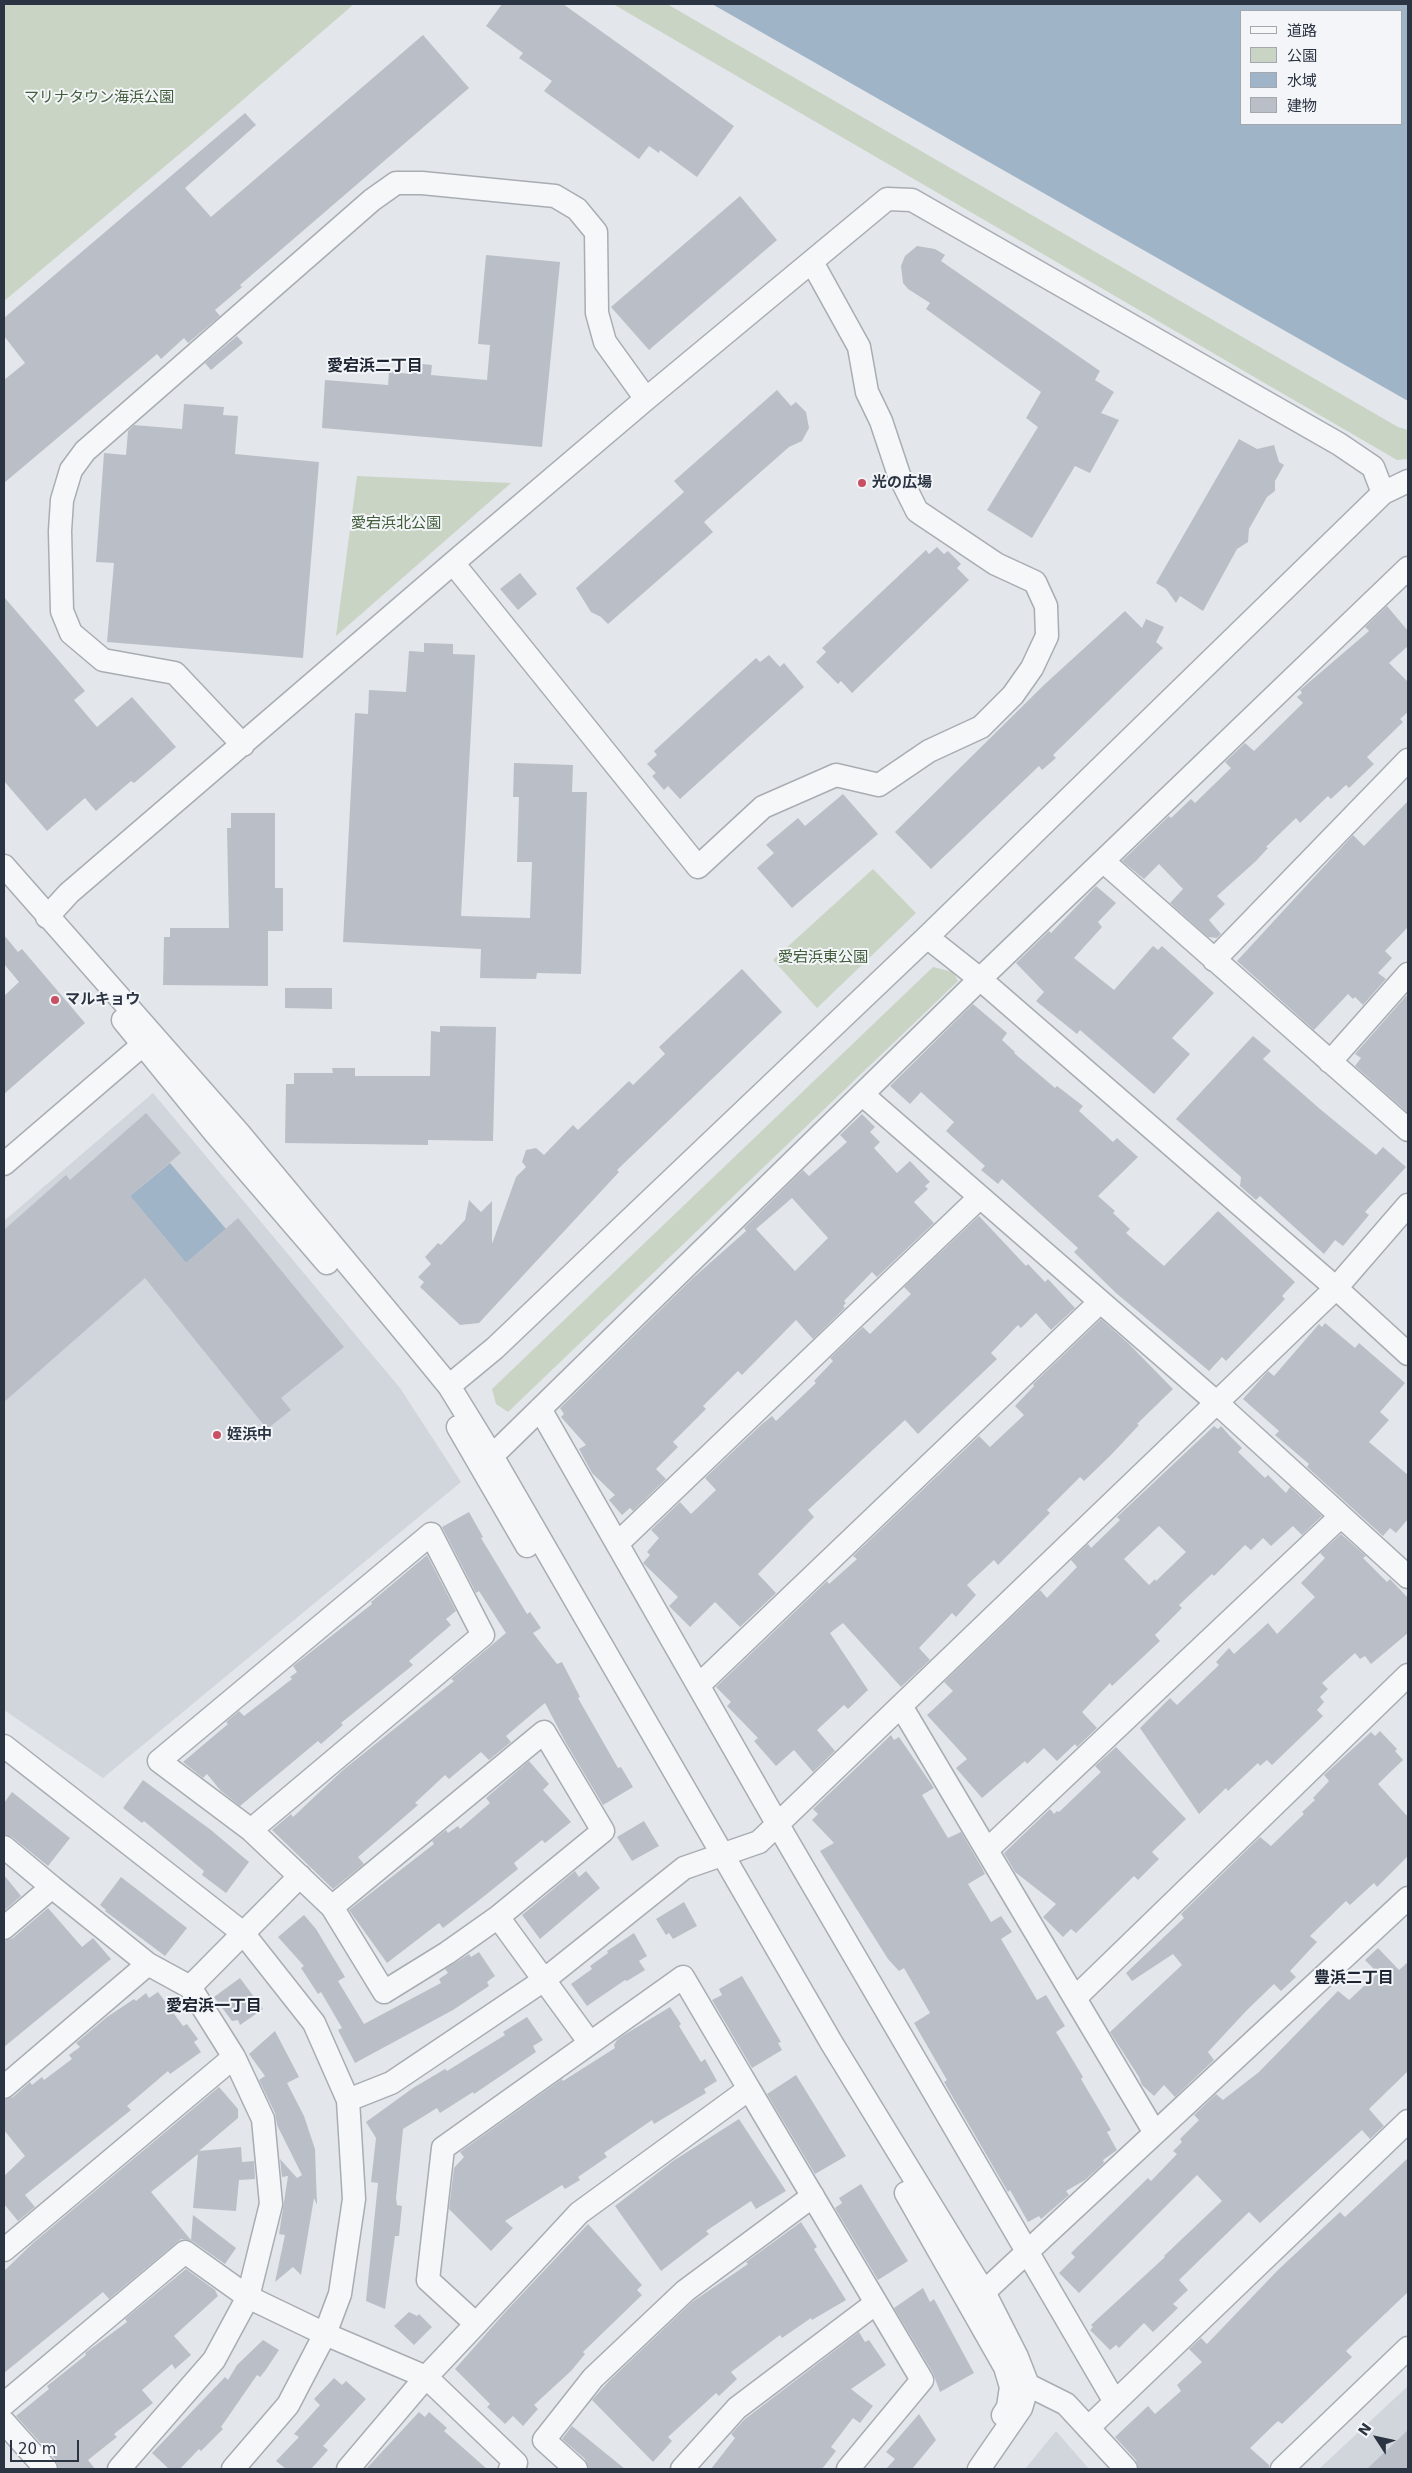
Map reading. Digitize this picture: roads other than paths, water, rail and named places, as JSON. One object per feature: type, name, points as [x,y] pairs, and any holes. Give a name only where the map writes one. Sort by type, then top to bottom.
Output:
[{"type":"street","points":[[243,745],[175,673],[103,660],[71,633],[62,611],[60,530],[62,500],[71,470],[85,451],[372,200],[396,183],[422,183],[555,196],[578,210],[596,232],[597,313],[605,342],[646,399]]},
{"type":"street","points":[[47,916],[69,893],[453,563],[646,399],[887,199],[912,200],[1339,444],[1373,467],[1384,493]]},
{"type":"street","points":[[453,563],[698,867],[762,807],[836,775],[879,785],[929,751],[981,727],[1013,695],[1032,668],[1046,636],[1046,606],[1035,582],[996,564],[917,511],[899,475],[881,421],[867,392],[860,347],[812,262]]},
{"type":"street","points":[[449,1386],[495,1348],[927,937],[1384,493],[1408,480]]},
{"type":"street","points":[[492,1456],[980,979],[1103,861],[1403,581]]},
{"type":"street","points":[[1214,960],[1408,760]]},
{"type":"street","points":[[1103,861],[1408,1130]]},
{"type":"street","points":[[4,866],[47,916],[443,1402],[492,1488],[594,1657],[984,2292],[1017,2357],[1028,2385],[1021,2408],[979,2469]]},
{"type":"street","points":[[927,937],[980,979],[1336,1288],[1408,1354]]},
{"type":"street","points":[[1330,1062],[1408,974]]},
{"type":"street","points":[[4,1164],[148,1040]]},
{"type":"street","points":[[148,1040],[449,1386],[492,1456],[800,2011],[973,2308],[1005,2367],[1011,2387],[1008,2407],[965,2469]]},
{"type":"street","points":[[863,1095],[1217,1403],[1408,1577]]},
{"type":"street","points":[[618,1544],[980,1197]]},
{"type":"street","points":[[348,2100],[391,2083],[544,1980],[684,1868],[759,1842],[1336,1288],[1408,1205]]},
{"type":"street","points":[[699,1686],[1100,1302]]},
{"type":"street","points":[[540,1408],[778,1825],[1115,2402]]},
{"type":"street","points":[[987,1850],[1341,1516]]},
{"type":"street","points":[[251,1830],[483,1635],[431,1534],[159,1761],[251,1830],[332,1907],[384,1992],[447,1953],[498,1917],[603,1831],[544,1732],[332,1907]]},
{"type":"street","points":[[1075,1998],[1408,1675]]},
{"type":"street","points":[[901,1706],[1155,2133]]},
{"type":"street","points":[[4,1746],[243,1933],[314,2023],[348,2100],[354,2199],[340,2294],[325,2334],[288,2405],[233,2469]]},
{"type":"street","points":[[4,1847],[148,1964],[190,1987],[234,2057],[263,2119],[271,2204],[248,2297],[214,2360],[119,2469]]},
{"type":"street","points":[[190,1987],[300,1876]]},
{"type":"street","points":[[4,1928],[52,1887]]},
{"type":"street","points":[[984,2292],[1408,1898]]},
{"type":"street","points":[[498,1917],[590,2043]]},
{"type":"street","points":[[4,2086],[148,1964]]},
{"type":"street","points":[[476,2324],[428,2280],[443,2148],[682,1977],[922,2380],[848,2469]]},
{"type":"street","points":[[4,2250],[234,2057]]},
{"type":"street","points":[[348,2469],[426,2377],[579,2213],[749,2089]]},
{"type":"street","points":[[1088,2428],[1408,2121]]},
{"type":"street","points":[[576,2469],[544,2440],[593,2378],[685,2291],[812,2196]]},
{"type":"street","points":[[4,2404],[186,2252],[248,2297],[325,2334],[426,2377],[516,2463],[510,2469]]},
{"type":"street","points":[[682,2469],[737,2408],[876,2303]]},
{"type":"street","points":[[1282,2469],[1408,2348]]},
{"type":"street","points":[[1028,2385],[1066,2404],[1126,2469]]},
{"type":"street","points":[[4,2422],[46,2469]]},
{"type":"water","points":[[712,4],[1408,4],[1408,401]]},
{"type":"water","points":[[170,1163],[226,1229],[186,1263],[130,1196]]},
{"type":"place","name":"光の広場","points":[[862,483]]},
{"type":"place","name":"マルキョウ","points":[[55,1000]]},
{"type":"place","name":"姪浜中","points":[[217,1435]]},
{"type":"district","name":"愛宕浜二丁目","points":[[375,367]]},
{"type":"district","name":"豊浜二丁目","points":[[1354,1979]]},
{"type":"district","name":"愛宕浜一丁目","points":[[214,2007]]},
{"type":"park label","name":"マリナタウン海浜公園","points":[[99,98]]},
{"type":"park label","name":"愛宕浜北公園","points":[[396,524]]},
{"type":"park label","name":"愛宕浜東公園","points":[[823,958]]}]
